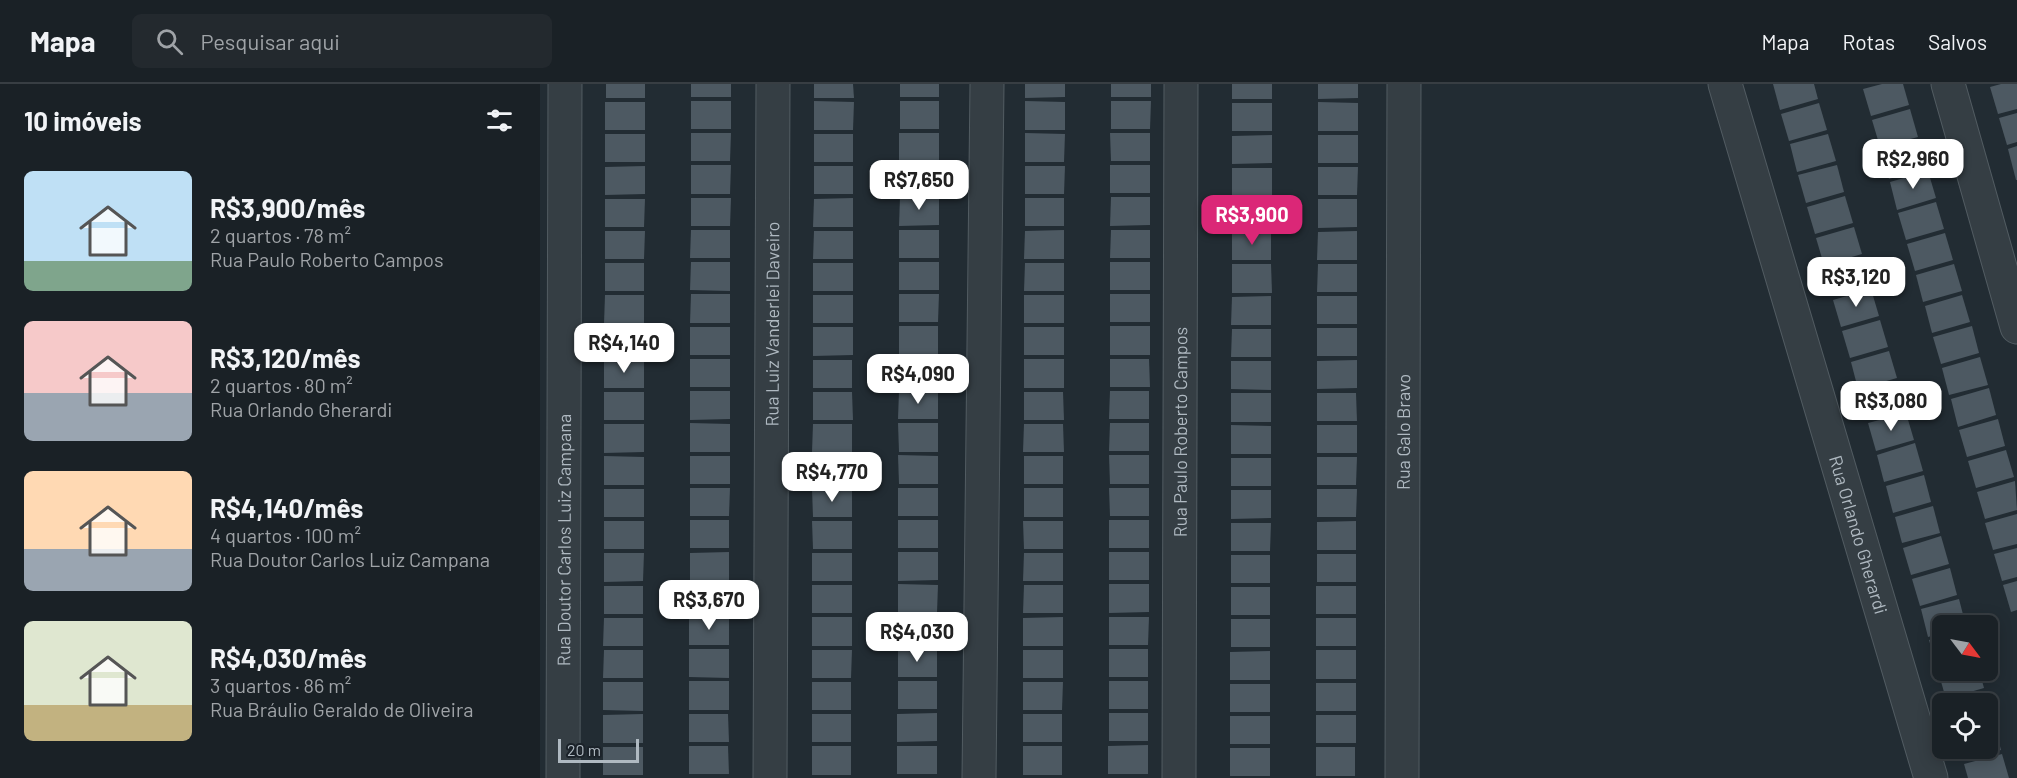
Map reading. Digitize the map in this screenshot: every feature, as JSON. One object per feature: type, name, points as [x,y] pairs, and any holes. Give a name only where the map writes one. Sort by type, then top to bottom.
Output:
[{"type":"street","name":"Rua Doutor Carlos Luiz Campana","points":[[563,778],[565,84]]},
{"type":"street","name":"Rua Luiz Vanderlei Daveiro","points":[[770,778],[773,84]]},
{"type":"street","points":[[979,778],[987,84]]},
{"type":"street","name":"Rua Paulo Roberto Campos","points":[[1179,778],[1181,84]]},
{"type":"street","name":"Rua Galo Bravo","points":[[1402,778],[1404,84]]},
{"type":"street","name":"Rua Orlando Gherardi","points":[[1725,84],[1931,778]]},
{"type":"street","points":[[1948,84],[2017,327]]},
{"type":"building","points":[[606,84],[645,84],[645,98],[606,98]]},
{"type":"building","points":[[691,84],[731,84],[731,97],[691,97]]},
{"type":"building","points":[[814,84],[853,84],[854,98],[814,98]]},
{"type":"building","points":[[900,84],[939,84],[939,97],[900,97]]},
{"type":"building","points":[[1025,84],[1065,84],[1065,97],[1025,98]]},
{"type":"building","points":[[1111,84],[1151,84],[1151,97],[1111,97]]},
{"type":"building","points":[[1232,84],[1272,84],[1272,99],[1232,99]]},
{"type":"building","points":[[1318,84],[1358,84],[1358,98],[1318,99]]},
{"type":"building","points":[[1773,84],[1814,84],[1818,99],[1780,110]]},
{"type":"building","points":[[1882,84],[1903,84],[1909,105],[1871,116],[1863,89]]},
{"type":"building","points":[[2017,84],[2017,109],[1998,114],[1990,87]]},
{"type":"building","points":[[691,101],[731,101],[731,129],[691,129]]},
{"type":"building","points":[[814,101],[854,102],[853,130],[814,130]]},
{"type":"building","points":[[900,101],[939,101],[939,129],[900,129]]},
{"type":"building","points":[[1025,101],[1065,102],[1065,130],[1025,130]]},
{"type":"building","points":[[1111,101],[1151,101],[1150,129],[1111,129]]},
{"type":"building","points":[[605,102],[645,102],[645,130],[605,130]]},
{"type":"building","points":[[1318,102],[1358,103],[1358,131],[1318,131]]},
{"type":"building","points":[[1232,103],[1272,103],[1272,131],[1232,131]]},
{"type":"building","points":[[1819,103],[1827,130],[1789,141],[1781,114]]},
{"type":"building","points":[[1910,109],[1918,137],[1880,147],[1872,120]]},
{"type":"building","points":[[2017,113],[2017,142],[2007,145],[1999,118]]},
{"type":"building","points":[[691,133],[731,133],[730,161],[691,161]]},
{"type":"building","points":[[899,133],[939,133],[939,161],[899,161]]},
{"type":"building","points":[[1025,133],[1065,134],[1064,162],[1025,162]]},
{"type":"building","points":[[1110,133],[1150,133],[1150,161],[1111,161]]},
{"type":"building","points":[[605,134],[645,134],[645,162],[605,162]]},
{"type":"building","points":[[814,134],[853,134],[853,162],[814,162]]},
{"type":"building","points":[[1828,134],[1836,161],[1797,172],[1790,144]]},
{"type":"building","points":[[1272,135],[1272,163],[1232,164],[1232,136]]},
{"type":"building","points":[[1318,135],[1358,135],[1358,163],[1318,163]]},
{"type":"building","points":[[1919,140],[1927,167],[1889,179],[1881,151]]},
{"type":"building","points":[[2017,146],[2017,180],[2016,180],[2008,149]]},
{"type":"building","points":[[691,165],[731,165],[730,194],[691,194]]},
{"type":"building","points":[[900,165],[939,165],[939,193],[899,193]]},
{"type":"building","points":[[1110,165],[1150,165],[1150,193],[1110,193]]},
{"type":"building","points":[[1837,165],[1844,192],[1806,203],[1798,175]]},
{"type":"building","points":[[645,166],[645,194],[605,195],[605,167]]},
{"type":"building","points":[[814,166],[853,166],[853,194],[814,194]]},
{"type":"building","points":[[1025,166],[1065,166],[1064,194],[1025,194]]},
{"type":"building","points":[[1318,167],[1358,167],[1357,195],[1318,195]]},
{"type":"building","points":[[1232,168],[1272,168],[1272,196],[1232,196]]},
{"type":"building","points":[[1928,171],[1936,198],[1897,210],[1890,182]]},
{"type":"building","points":[[1845,196],[1853,223],[1815,234],[1807,207]]},
{"type":"building","points":[[900,197],[939,197],[939,225],[899,226]]},
{"type":"building","points":[[1111,197],[1150,197],[1150,225],[1110,226]]},
{"type":"building","points":[[691,198],[731,198],[730,226],[691,226]]},
{"type":"building","points":[[853,198],[853,227],[813,227],[814,199]]},
{"type":"building","points":[[1025,198],[1064,198],[1064,226],[1025,226]]},
{"type":"building","points":[[605,199],[645,199],[644,227],[605,227]]},
{"type":"building","points":[[1318,199],[1357,199],[1357,227],[1318,228]]},
{"type":"building","points":[[1232,200],[1272,200],[1272,228],[1232,228]]},
{"type":"building","points":[[1936,202],[1944,229],[1906,240],[1898,213]]},
{"type":"building","points":[[1854,227],[1862,254],[1824,265],[1816,238]]},
{"type":"building","points":[[691,230],[730,230],[730,258],[690,258]]},
{"type":"building","points":[[899,230],[939,230],[939,258],[899,258]]},
{"type":"building","points":[[1064,230],[1064,259],[1024,259],[1025,231]]},
{"type":"building","points":[[1111,230],[1150,230],[1150,258],[1110,258]]},
{"type":"building","points":[[605,231],[645,231],[644,259],[605,259]]},
{"type":"building","points":[[814,231],[853,231],[853,259],[813,259]]},
{"type":"building","points":[[1357,231],[1357,260],[1317,260],[1318,232]]},
{"type":"building","points":[[1232,232],[1271,232],[1271,260],[1232,260]]},
{"type":"building","points":[[1945,233],[1953,260],[1915,271],[1907,244]]},
{"type":"building","points":[[1863,258],[1871,285],[1832,296],[1824,269]]},
{"type":"building","points":[[691,262],[730,262],[730,291],[690,290]]},
{"type":"building","points":[[899,262],[939,262],[939,290],[899,290]]},
{"type":"building","points":[[1110,262],[1150,262],[1150,290],[1110,290]]},
{"type":"building","points":[[605,263],[644,263],[644,291],[605,291]]},
{"type":"building","points":[[813,263],[853,263],[853,291],[813,291]]},
{"type":"building","points":[[1025,263],[1064,263],[1064,291],[1024,291]]},
{"type":"building","points":[[1232,264],[1271,264],[1272,293],[1232,293]]},
{"type":"building","points":[[1318,264],[1357,264],[1357,292],[1317,292]]},
{"type":"building","points":[[1954,264],[1962,291],[1923,302],[1916,275]]},
{"type":"building","points":[[1871,289],[1879,316],[1841,327],[1833,300]]},
{"type":"building","points":[[691,294],[730,294],[730,323],[690,323]]},
{"type":"building","points":[[899,294],[939,294],[938,322],[899,322]]},
{"type":"building","points":[[1110,294],[1150,294],[1150,322],[1110,322]]},
{"type":"building","points":[[605,295],[644,295],[644,324],[604,324]]},
{"type":"building","points":[[813,295],[853,295],[853,323],[813,323]]},
{"type":"building","points":[[1024,295],[1064,295],[1064,323],[1024,323]]},
{"type":"building","points":[[1962,295],[1970,322],[1932,333],[1925,306]]},
{"type":"building","points":[[1271,296],[1271,325],[1231,325],[1232,297]]},
{"type":"building","points":[[1317,296],[1357,296],[1357,324],[1317,324]]},
{"type":"building","points":[[1880,320],[1888,347],[1850,358],[1842,331]]},
{"type":"building","points":[[899,326],[938,326],[938,354],[899,355]]},
{"type":"building","points":[[1110,326],[1150,326],[1150,355],[1110,355]]},
{"type":"building","points":[[1972,326],[1979,353],[1941,364],[1933,337]]},
{"type":"building","points":[[644,327],[644,356],[604,356],[605,328]]},
{"type":"building","points":[[690,327],[730,327],[730,355],[690,355]]},
{"type":"building","points":[[813,327],[853,327],[853,355],[813,356]]},
{"type":"building","points":[[1024,327],[1064,327],[1064,355],[1024,355]]},
{"type":"building","points":[[1317,328],[1357,328],[1357,356],[1317,356]]},
{"type":"building","points":[[1232,329],[1271,329],[1271,357],[1231,357]]},
{"type":"building","points":[[1889,351],[1897,378],[1858,389],[1851,362]]},
{"type":"building","points":[[1980,357],[1988,385],[1949,395],[1942,368]]},
{"type":"building","points":[[690,359],[730,359],[730,387],[690,387]]},
{"type":"building","points":[[899,359],[938,359],[938,387],[899,387]]},
{"type":"building","points":[[1024,359],[1064,359],[1064,388],[1024,388]]},
{"type":"building","points":[[1110,359],[1149,359],[1150,387],[1110,387]]},
{"type":"building","points":[[604,360],[644,360],[644,388],[604,388]]},
{"type":"building","points":[[813,360],[852,360],[852,388],[813,388]]},
{"type":"building","points":[[1357,360],[1357,388],[1317,389],[1317,361]]},
{"type":"building","points":[[1231,361],[1271,361],[1271,390],[1231,389]]},
{"type":"building","points":[[1898,382],[1905,409],[1867,420],[1860,392]]},
{"type":"building","points":[[1989,388],[1996,415],[1958,427],[1951,399]]},
{"type":"building","points":[[690,391],[730,391],[730,419],[690,420]]},
{"type":"building","points":[[899,391],[938,391],[938,419],[898,419]]},
{"type":"building","points":[[1110,391],[1149,391],[1149,419],[1109,419]]},
{"type":"building","points":[[604,392],[644,392],[644,420],[604,420]]},
{"type":"building","points":[[813,392],[852,392],[853,420],[813,420]]},
{"type":"building","points":[[1024,392],[1063,392],[1064,420],[1024,420]]},
{"type":"building","points":[[1231,393],[1271,393],[1271,422],[1231,422]]},
{"type":"building","points":[[1317,393],[1356,393],[1357,421],[1317,421]]},
{"type":"building","points":[[1906,413],[1914,440],[1876,451],[1868,423]]},
{"type":"building","points":[[1998,419],[2005,446],[1967,457],[1959,430]]},
{"type":"building","points":[[690,423],[730,424],[730,452],[690,452]]},
{"type":"building","points":[[898,423],[938,423],[938,452],[899,452]]},
{"type":"building","points":[[1110,423],[1149,423],[1149,451],[1109,451]]},
{"type":"building","points":[[604,424],[644,424],[644,452],[604,453]]},
{"type":"building","points":[[813,424],[852,424],[852,452],[812,452]]},
{"type":"building","points":[[1024,424],[1063,424],[1064,452],[1023,452]]},
{"type":"building","points":[[1231,425],[1271,426],[1271,454],[1231,454]]},
{"type":"building","points":[[1317,425],[1357,425],[1357,453],[1317,453]]},
{"type":"building","points":[[1915,443],[1923,471],[1884,482],[1877,455]]},
{"type":"building","points":[[2006,450],[2014,477],[1976,488],[1968,461]]},
{"type":"building","points":[[898,455],[938,456],[938,484],[899,484]]},
{"type":"building","points":[[1109,455],[1149,455],[1149,484],[1110,484]]},
{"type":"building","points":[[604,456],[644,457],[644,485],[604,485]]},
{"type":"building","points":[[690,456],[730,456],[730,484],[690,484]]},
{"type":"building","points":[[813,456],[852,456],[852,484],[813,485]]},
{"type":"building","points":[[1024,456],[1063,456],[1063,484],[1024,484]]},
{"type":"building","points":[[1317,457],[1357,457],[1356,485],[1317,485]]},
{"type":"building","points":[[1231,458],[1271,458],[1271,486],[1231,486]]},
{"type":"building","points":[[1924,475],[1931,502],[1893,513],[1886,486]]},
{"type":"building","points":[[2015,481],[2017,510],[1985,519],[1977,492]]},
{"type":"building","points":[[690,488],[730,488],[729,516],[690,516]]},
{"type":"building","points":[[852,488],[852,517],[813,517],[812,489]]},
{"type":"building","points":[[898,488],[938,488],[938,516],[898,516]]},
{"type":"building","points":[[1024,488],[1063,488],[1063,517],[1024,517]]},
{"type":"building","points":[[1109,488],[1149,488],[1149,516],[1110,516]]},
{"type":"building","points":[[604,489],[644,489],[644,517],[604,517]]},
{"type":"building","points":[[1317,489],[1357,489],[1356,517],[1317,517]]},
{"type":"building","points":[[1231,490],[1271,490],[1271,518],[1231,519]]},
{"type":"building","points":[[1933,506],[1940,533],[1902,543],[1895,517]]},
{"type":"building","points":[[2017,514],[2017,544],[1993,550],[1985,523]]},
{"type":"building","points":[[690,520],[729,520],[729,548],[690,548]]},
{"type":"building","points":[[898,520],[938,520],[938,548],[898,548]]},
{"type":"building","points":[[1109,520],[1149,520],[1149,548],[1109,548]]},
{"type":"building","points":[[604,521],[644,521],[644,549],[604,549]]},
{"type":"building","points":[[812,521],[852,521],[852,549],[813,549]]},
{"type":"building","points":[[1023,521],[1063,521],[1063,549],[1024,549]]},
{"type":"building","points":[[1356,521],[1356,550],[1317,550],[1317,522]]},
{"type":"building","points":[[1231,523],[1271,523],[1270,551],[1231,551]]},
{"type":"building","points":[[1941,536],[1949,564],[1911,575],[1903,548]]},
{"type":"building","points":[[2017,548],[2017,577],[2002,581],[1994,554]]},
{"type":"building","points":[[729,552],[729,581],[690,581],[690,553]]},
{"type":"building","points":[[898,552],[938,552],[938,580],[898,581]]},
{"type":"building","points":[[1109,552],[1149,552],[1149,580],[1109,580]]},
{"type":"building","points":[[604,553],[644,553],[643,581],[604,582]]},
{"type":"building","points":[[812,553],[852,553],[852,581],[812,581]]},
{"type":"building","points":[[1024,553],[1063,553],[1063,581],[1023,581]]},
{"type":"building","points":[[1317,554],[1356,554],[1356,582],[1317,582]]},
{"type":"building","points":[[1231,555],[1270,555],[1270,583],[1231,583]]},
{"type":"building","points":[[1950,568],[1957,595],[1920,606],[1912,579]]},
{"type":"building","points":[[2017,581],[2017,610],[2011,612],[2003,585]]},
{"type":"building","points":[[898,584],[938,585],[937,613],[898,613]]},
{"type":"building","points":[[1109,584],[1149,584],[1149,612],[1109,613]]},
{"type":"building","points":[[690,585],[729,585],[729,613],[689,613]]},
{"type":"building","points":[[812,585],[852,585],[852,613],[812,613]]},
{"type":"building","points":[[1024,585],[1063,585],[1063,613],[1023,613]]},
{"type":"building","points":[[604,586],[643,586],[643,614],[604,614]]},
{"type":"building","points":[[1316,586],[1356,586],[1356,614],[1316,614]]},
{"type":"building","points":[[1231,587],[1270,587],[1270,615],[1231,615]]},
{"type":"building","points":[[1959,599],[1963,615],[1932,615],[1932,636],[1928,637],[1921,609]]},
{"type":"building","points":[[689,617],[729,617],[729,645],[689,645]]},
{"type":"building","points":[[812,617],[852,617],[852,646],[812,646]]},
{"type":"building","points":[[898,617],[938,617],[937,645],[898,645]]},
{"type":"building","points":[[1063,617],[1063,646],[1023,646],[1023,618]]},
{"type":"building","points":[[1109,617],[1149,617],[1148,645],[1109,645]]},
{"type":"building","points":[[604,618],[643,618],[643,646],[603,646]]},
{"type":"building","points":[[1316,618],[1356,618],[1356,646],[1316,646]]},
{"type":"building","points":[[1231,619],[1270,619],[1270,647],[1231,647]]},
{"type":"building","points":[[689,649],[729,649],[729,678],[689,677]]},
{"type":"building","points":[[898,649],[937,649],[937,677],[898,677]]},
{"type":"building","points":[[1109,649],[1148,649],[1148,677],[1109,677]]},
{"type":"building","points":[[604,650],[643,650],[643,678],[603,678]]},
{"type":"building","points":[[812,650],[852,650],[851,678],[812,678]]},
{"type":"building","points":[[1023,650],[1063,650],[1063,678],[1023,678]]},
{"type":"building","points":[[1316,650],[1356,650],[1356,679],[1316,679]]},
{"type":"building","points":[[1270,651],[1270,680],[1230,680],[1230,652]]},
{"type":"building","points":[[689,681],[729,681],[729,710],[689,710]]},
{"type":"building","points":[[898,681],[937,681],[937,709],[898,709]]},
{"type":"building","points":[[1109,681],[1148,681],[1148,709],[1109,709]]},
{"type":"building","points":[[1941,681],[1982,681],[1984,688],[1967,693],[1944,693]]},
{"type":"building","points":[[603,682],[643,682],[643,711],[603,710]]},
{"type":"building","points":[[812,682],[851,682],[851,710],[812,710]]},
{"type":"building","points":[[1023,682],[1063,682],[1062,710],[1023,710]]},
{"type":"building","points":[[1316,683],[1356,683],[1356,711],[1316,711]]},
{"type":"building","points":[[1230,684],[1270,684],[1270,712],[1230,712]]},
{"type":"building","points":[[937,713],[937,741],[897,742],[897,714]]},
{"type":"building","points":[[1109,713],[1148,713],[1148,741],[1109,741]]},
{"type":"building","points":[[643,714],[643,743],[603,743],[603,715]]},
{"type":"building","points":[[689,714],[728,714],[729,742],[689,742]]},
{"type":"building","points":[[812,714],[851,714],[851,742],[812,742]]},
{"type":"building","points":[[1023,714],[1062,714],[1062,742],[1023,742]]},
{"type":"building","points":[[1316,715],[1356,715],[1356,743],[1316,743]]},
{"type":"building","points":[[1230,716],[1270,716],[1270,744],[1230,744]]},
{"type":"building","points":[[1148,745],[1148,774],[1108,774],[1108,746]]},
{"type":"building","points":[[689,746],[728,746],[729,774],[689,774]]},
{"type":"building","points":[[812,746],[851,746],[851,775],[812,775]]},
{"type":"building","points":[[897,746],[937,746],[937,774],[897,774]]},
{"type":"building","points":[[1023,746],[1062,746],[1062,775],[1023,775]]},
{"type":"building","points":[[603,747],[643,747],[643,775],[603,775]]},
{"type":"building","points":[[1316,747],[1355,747],[1355,776],[1316,776]]},
{"type":"building","points":[[1230,748],[1270,748],[1270,776],[1230,776]]},
{"type":"building","points":[[2002,754],[2009,778],[1968,778],[1964,764],[1983,759],[1998,759],[1998,755]]}]
